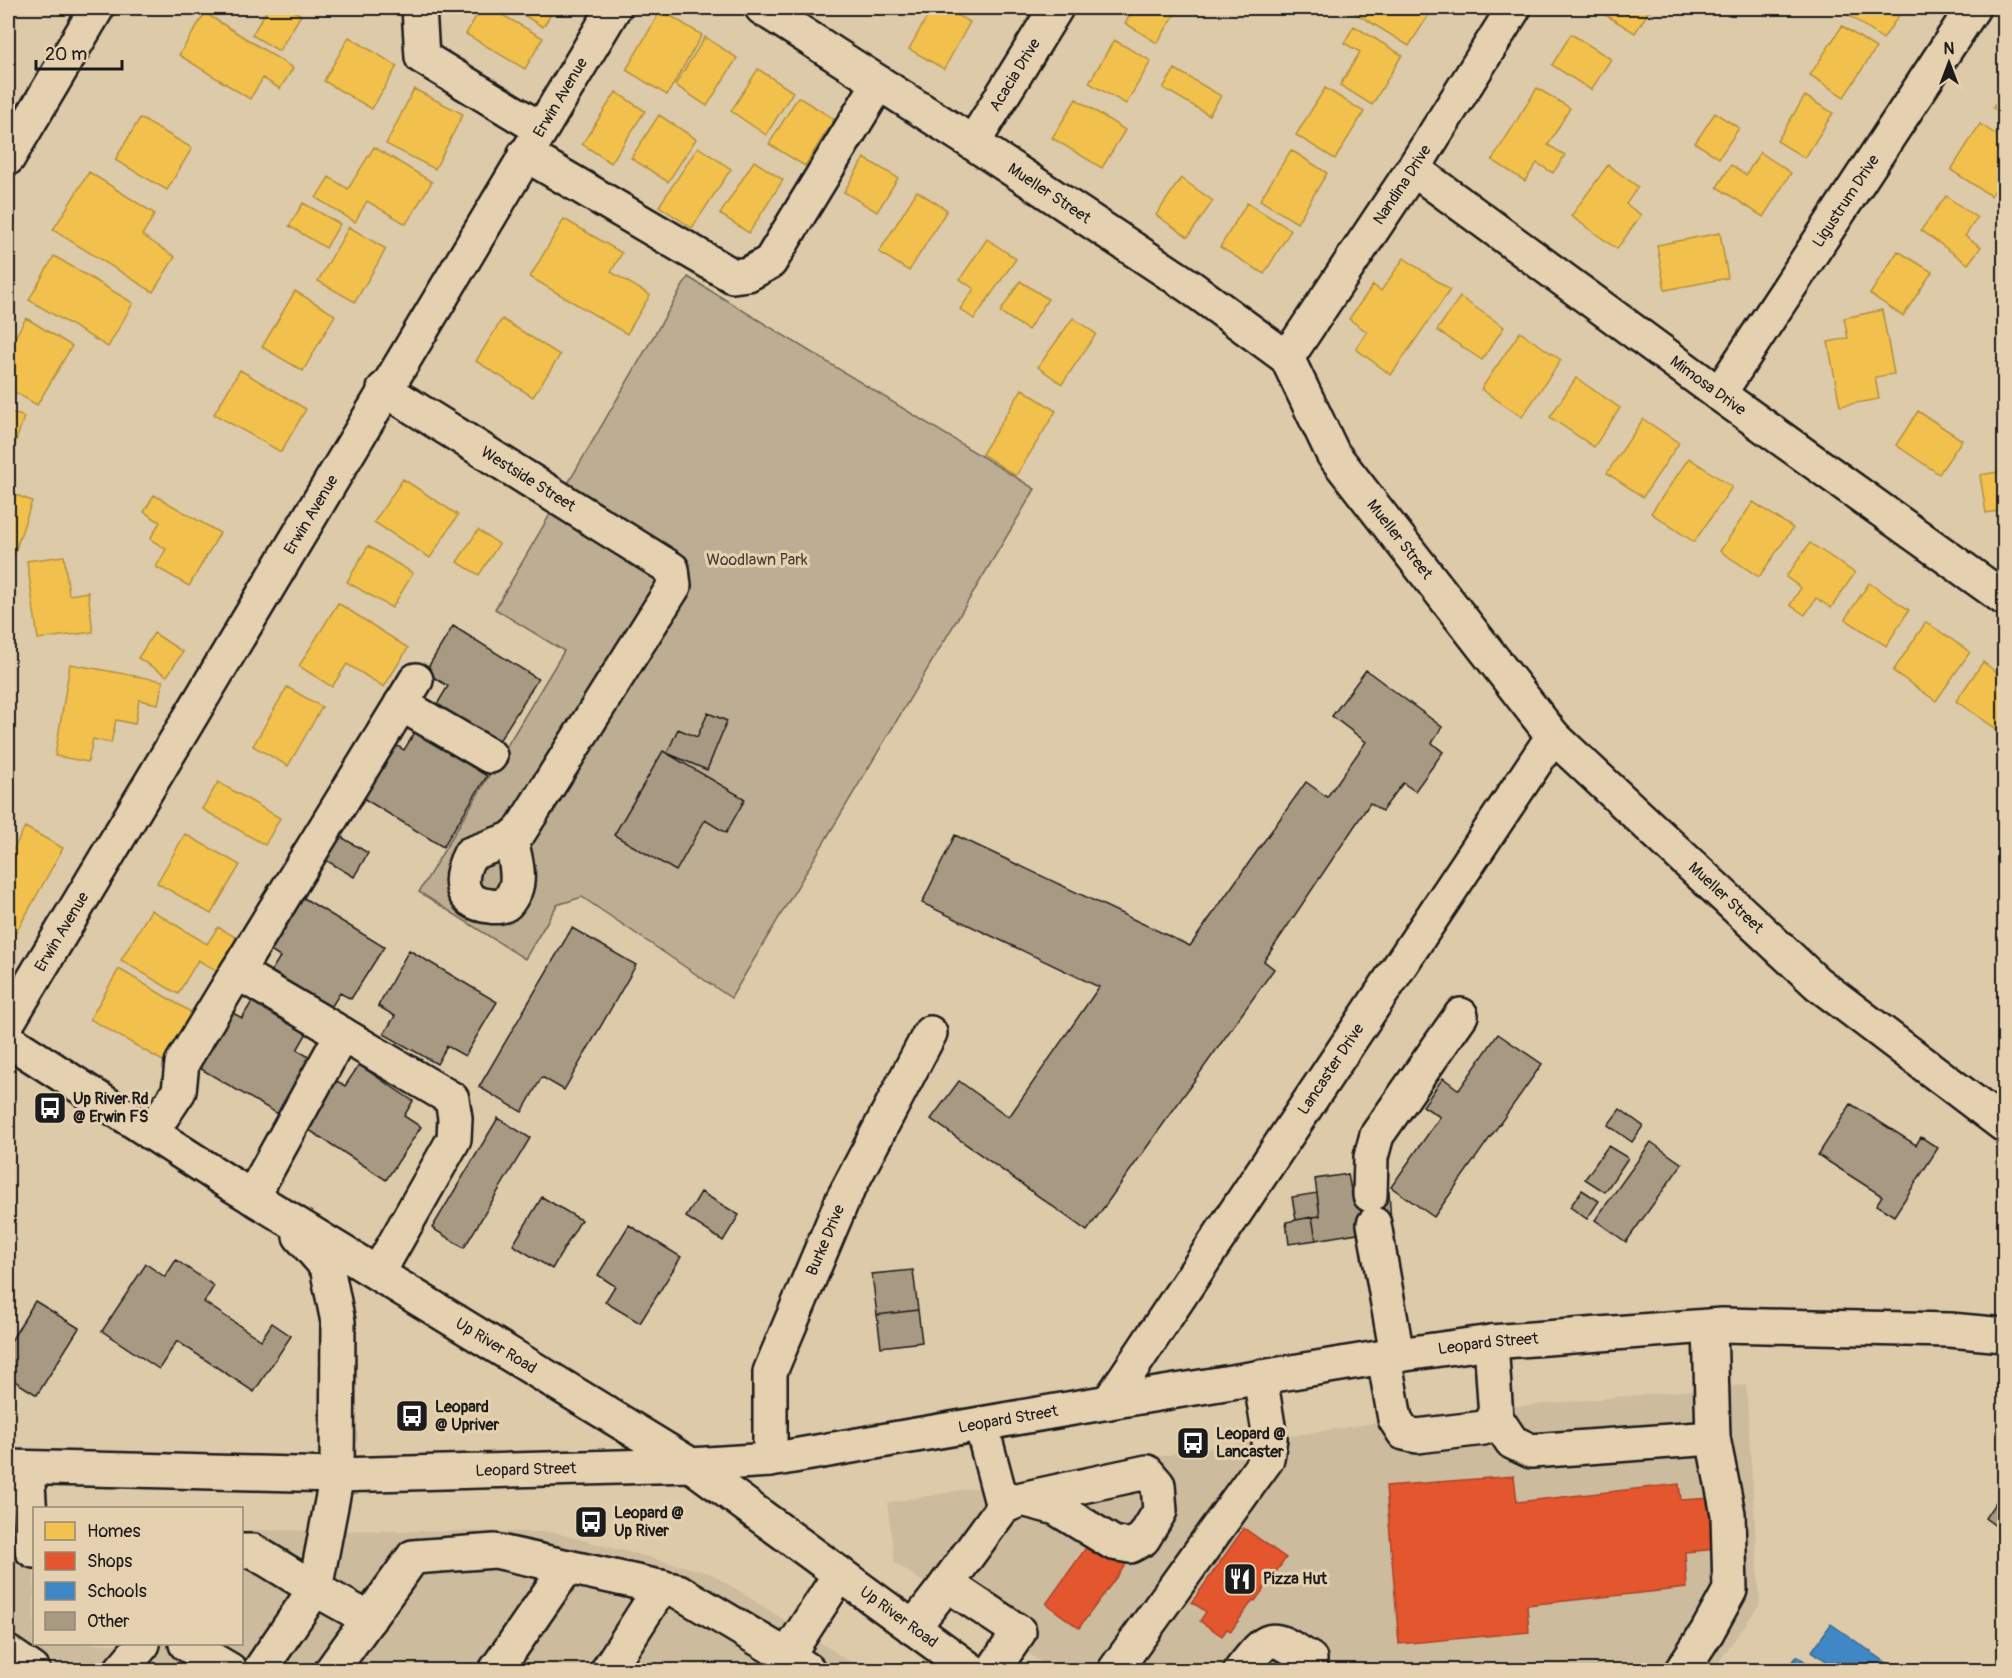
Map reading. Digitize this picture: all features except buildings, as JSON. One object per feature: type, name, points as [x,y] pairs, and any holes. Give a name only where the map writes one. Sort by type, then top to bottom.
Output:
[{"type":"street","points":[[8,159],[97,8]]},
{"type":"street","points":[[419,8],[422,57],[533,142],[733,276],[748,274],[770,262],[879,82]]},
{"type":"street","name":"Erwin Avenue","points":[[8,1022],[384,389],[614,8]]},
{"type":"street","name":"Mueller Street","points":[[762,8],[973,143],[1189,286],[1287,358],[1333,454],[1553,736],[1817,983],[2004,1125]]},
{"type":"street","name":"Acacia Drive","points":[[973,143],[1056,8]]},
{"type":"street","name":"Nandina Drive","points":[[1287,358],[1413,169],[1514,8]]},
{"type":"street","name":"Ligustrum Drive","points":[[1719,393],[1973,8]]},
{"type":"street","name":"Mimosa Drive","points":[[1413,169],[2004,598]]},
{"type":"street","name":"Westside Street","points":[[384,389],[672,569],[674,586],[520,831],[512,839]]},
{"type":"street","points":[[151,1133],[179,1092],[182,1064],[409,692],[490,756]]},
{"type":"street","name":"Lancaster Drive","points":[[1109,1402],[1553,736]]},
{"type":"street","points":[[237,972],[452,1099],[455,1118],[454,1139],[378,1273]]},
{"type":"street","points":[[1461,1015],[1377,1135],[1371,1157],[1372,1210],[1391,1356],[1395,1419],[1404,1433],[1417,1436],[1484,1428],[1496,1418]]},
{"type":"street","name":"Burke Drive","points":[[770,1460],[770,1372],[842,1201],[930,1033]]},
{"type":"street","points":[[252,1197],[342,1034]]},
{"type":"street","name":"Up River Road","points":[[8,1041],[252,1197],[691,1465],[913,1628],[937,1660],[971,1671]]},
{"type":"street","points":[[260,1671],[315,1589],[337,1475],[338,1322],[327,1267],[284,1216]]},
{"type":"street","points":[[1682,1671],[1730,1590],[1728,1514],[1713,1438],[1710,1326]]},
{"type":"street","name":"Leopard Street","points":[[17,1467],[337,1475],[691,1465],[770,1460],[1260,1377],[1491,1342],[1710,1326],[1950,1330],[2004,1335]]},
{"type":"street","points":[[1491,1342],[1496,1418],[1512,1442],[1531,1451],[1713,1438]]},
{"type":"street","points":[[1115,1671],[1267,1459],[1270,1438],[1260,1377]]},
{"type":"street","points":[[913,1628],[1012,1503],[981,1424]]},
{"type":"street","points":[[17,1467],[27,1550]]},
{"type":"street","points":[[243,1551],[253,1551],[369,1619]]},
{"type":"street","points":[[333,1671],[413,1557],[495,1551],[678,1591],[791,1666],[840,1574]]},
{"type":"street","points":[[496,1671],[567,1567]]},
{"type":"street","points":[[947,1584],[1019,1632],[993,1671]]},
{"type":"street","points":[[608,1671],[661,1587]]},
{"type":"street","points":[[1241,1671],[1260,1646],[1269,1640],[1280,1640],[1310,1659],[1309,1671]]},
{"type":"street","points":[[121,1671],[142,1645]]},
{"type":"street","points":[[188,1645],[230,1671]]},
{"type":"street","points":[[8,1653],[33,1671]]},
{"type":"shaded area","points":[[1746,1385],[1760,1604],[1713,1670],[1053,1670],[895,1563],[887,1503],[1173,1454],[1427,1415]]},
{"type":"shaded area","points":[[8,1529],[33,1529],[33,1645],[243,1645],[243,1530],[552,1532],[712,1574],[863,1670],[8,1670]]},
{"type":"green space","name":"Woodlawn Park","points":[[688,277],[1035,489],[731,998],[582,897],[557,905],[525,959],[419,892],[564,651],[495,609]]},
{"type":"place","name":"Up River Rd @ Erwin FS","points":[[50,1108]]},
{"type":"place","name":"Leopard @ Upriver","points":[[412,1416]]},
{"type":"place","name":"Leopard @ Lancaster","points":[[1193,1443]]},
{"type":"place","name":"Leopard @ Up River","points":[[591,1522]]},
{"type":"place","name":"Pizza Hut","points":[[1240,1579]]}]
